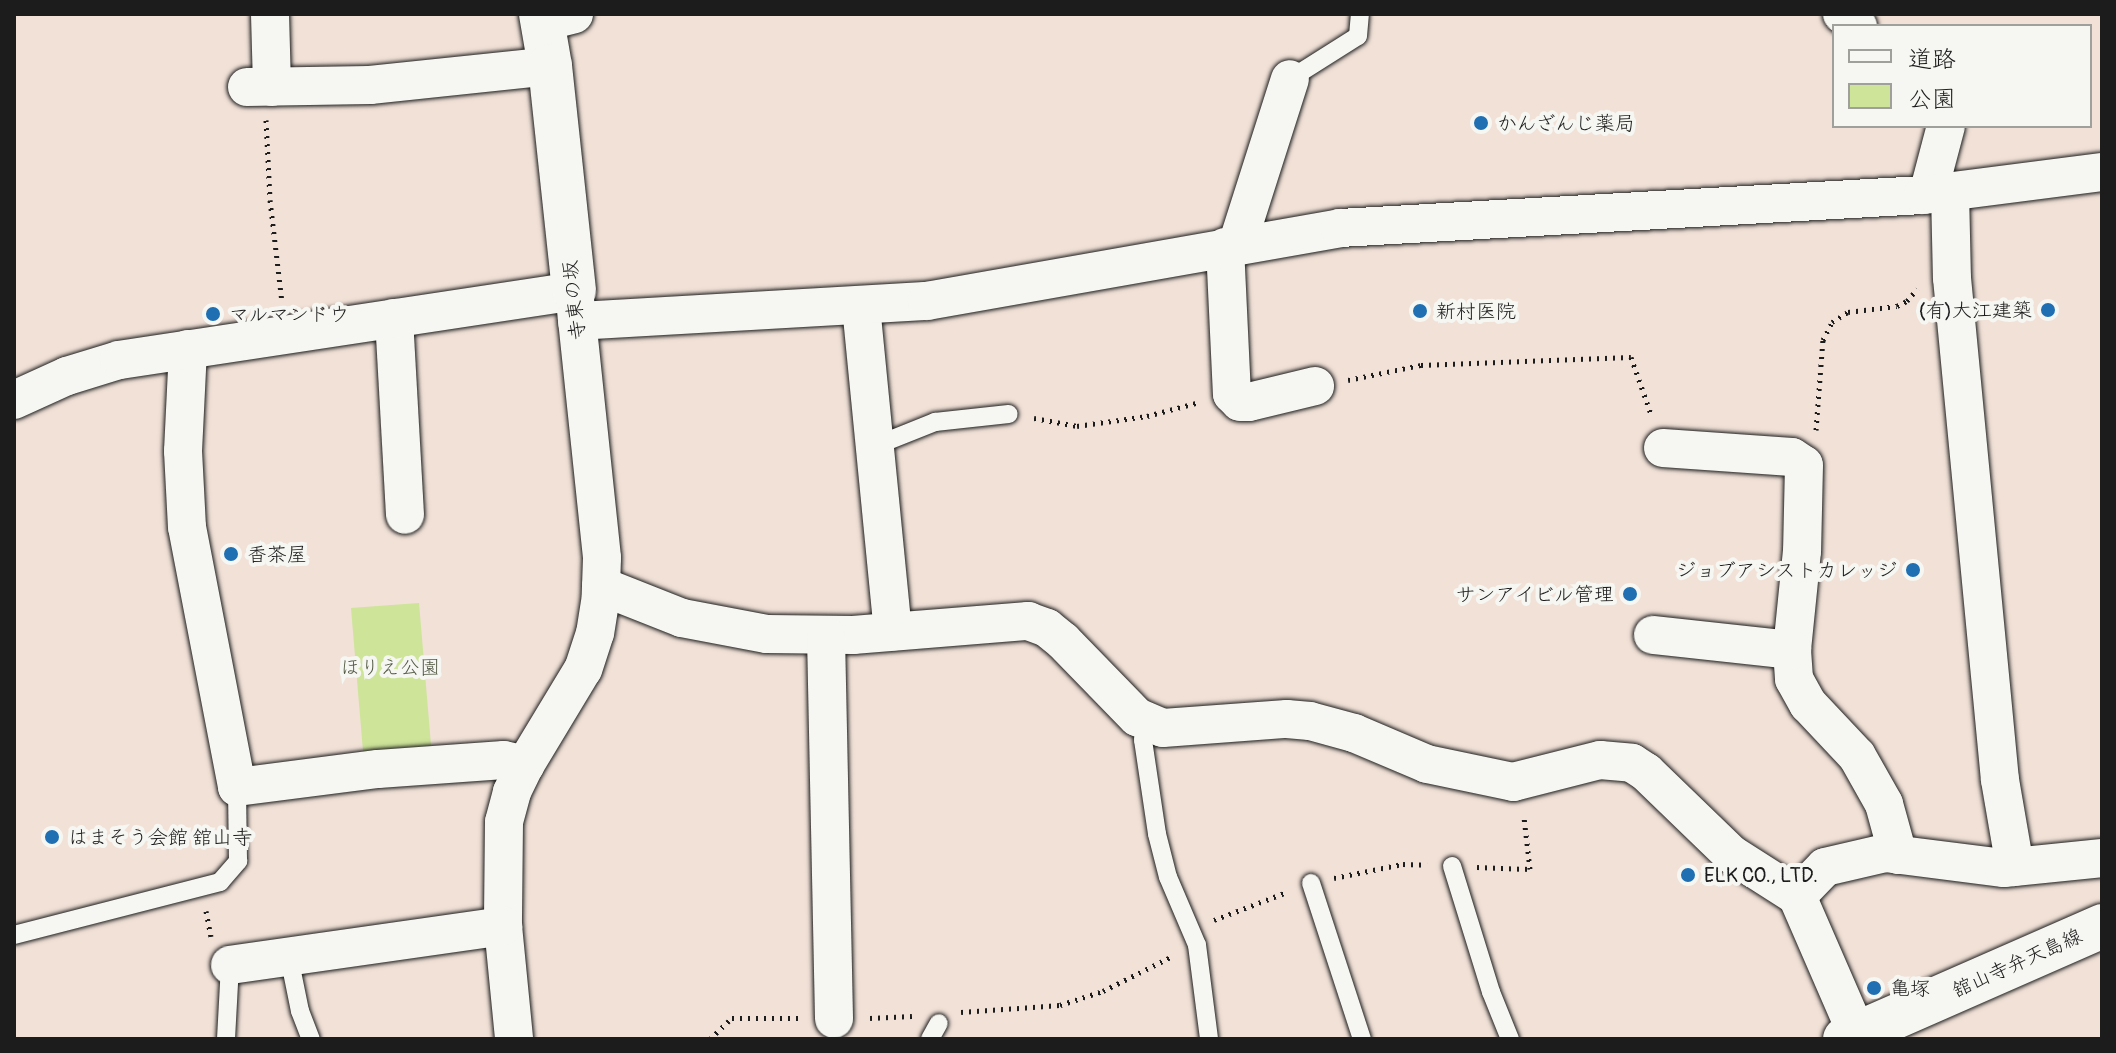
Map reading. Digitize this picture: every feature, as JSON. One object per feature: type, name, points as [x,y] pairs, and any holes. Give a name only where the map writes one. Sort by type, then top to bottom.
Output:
[{"type":"street","points":[[270,14],[262,87],[370,85],[550,66]]},
{"type":"street","name":"寺東の坂","points":[[514,1039],[503,926],[504,822],[512,792],[525,765],[583,669],[595,633],[601,586],[602,558],[550,66],[553,17]]},
{"type":"street","points":[[1290,79],[1231,246],[1232,394],[1240,402],[1249,402],[1315,386]]},
{"type":"street","points":[[1946,128],[1939,193],[1952,278],[2000,780],[2015,867]]},
{"type":"street","points":[[14,400],[92,367],[394,318],[575,306],[861,306],[968,295],[1340,228],[1939,193],[2102,172]]},
{"type":"street","points":[[861,306],[893,631]]},
{"type":"street","points":[[394,318],[405,515]]},
{"type":"street","points":[[188,349],[183,451],[187,527],[237,787],[378,769],[504,760],[525,765]]},
{"type":"street","points":[[1663,448],[1792,457],[1802,463],[1806,472],[1792,650],[1794,679],[1800,692],[1857,756],[1884,804],[1898,855]]},
{"type":"street","points":[[601,586],[641,604],[724,629],[826,636],[1028,621],[1047,628],[1063,641],[1126,707],[1145,722],[1177,728],[1287,719],[1310,721],[1354,733],[1445,770],[1519,781],[1600,760],[1632,763],[1646,772],[1731,854],[1797,896],[1851,1037]]},
{"type":"street","points":[[1653,635],[1792,650]]},
{"type":"street","points":[[826,636],[834,1019]]},
{"type":"street","points":[[1797,896],[1825,867],[1885,853],[2015,867],[2102,858]]},
{"type":"street","points":[[230,965],[503,926]]},
{"type":"street","name":"舘山寺弁天島線","points":[[1851,1037],[2102,926]]},
{"type":"lane","points":[[1290,79],[1358,36],[1360,14]]},
{"type":"lane","points":[[875,446],[935,422],[1009,414]]},
{"type":"lane","points":[[1145,722],[1143,740],[1157,834],[1168,877],[1194,937],[1209,1039]]},
{"type":"lane","points":[[14,935],[220,882],[238,861],[237,787]]},
{"type":"lane","points":[[1452,866],[1491,992],[1510,1039]]},
{"type":"lane","points":[[1311,883],[1362,1039]]},
{"type":"lane","points":[[289,957],[300,1011],[311,1039]]},
{"type":"lane","points":[[226,1039],[230,965]]},
{"type":"path","points":[[262,87],[265,148],[285,334]]},
{"type":"path","points":[[1802,463],[1814,443],[1826,330],[1839,315],[1907,301],[1919,284]]},
{"type":"path","points":[[1315,386],[1421,365],[1631,357],[1663,448]]},
{"type":"path","points":[[1009,414],[1077,426],[1147,416],[1232,394]]},
{"type":"path","points":[[935,1031],[951,1014],[1037,1008],[1082,999],[1194,937],[1311,883],[1403,864],[1530,869],[1519,781]]},
{"type":"path","points":[[202,886],[215,955],[220,963],[230,965]]},
{"type":"green space","name":"ほりえ公園","points":[[419,603],[432,757],[364,763],[351,608]]},
{"type":"place","name":"かんざんじ薬局","points":[[1481,123]]},
{"type":"place","name":"(有)大江建築","points":[[2048,310]]},
{"type":"place","name":"新村医院","points":[[1420,311]]},
{"type":"place","name":"マルマンドウ","points":[[213,314]]},
{"type":"place","name":"香茶屋","points":[[231,554]]},
{"type":"place","name":"ジョブアシストカレッジ","points":[[1913,570]]},
{"type":"place","name":"サンアイビル管理","points":[[1630,594]]},
{"type":"place","name":"はまそう会館 舘山寺","points":[[52,837]]},
{"type":"place","name":"ELK CO., LTD.","points":[[1688,875]]},
{"type":"place","name":"亀塚","points":[[1874,988]]}]
